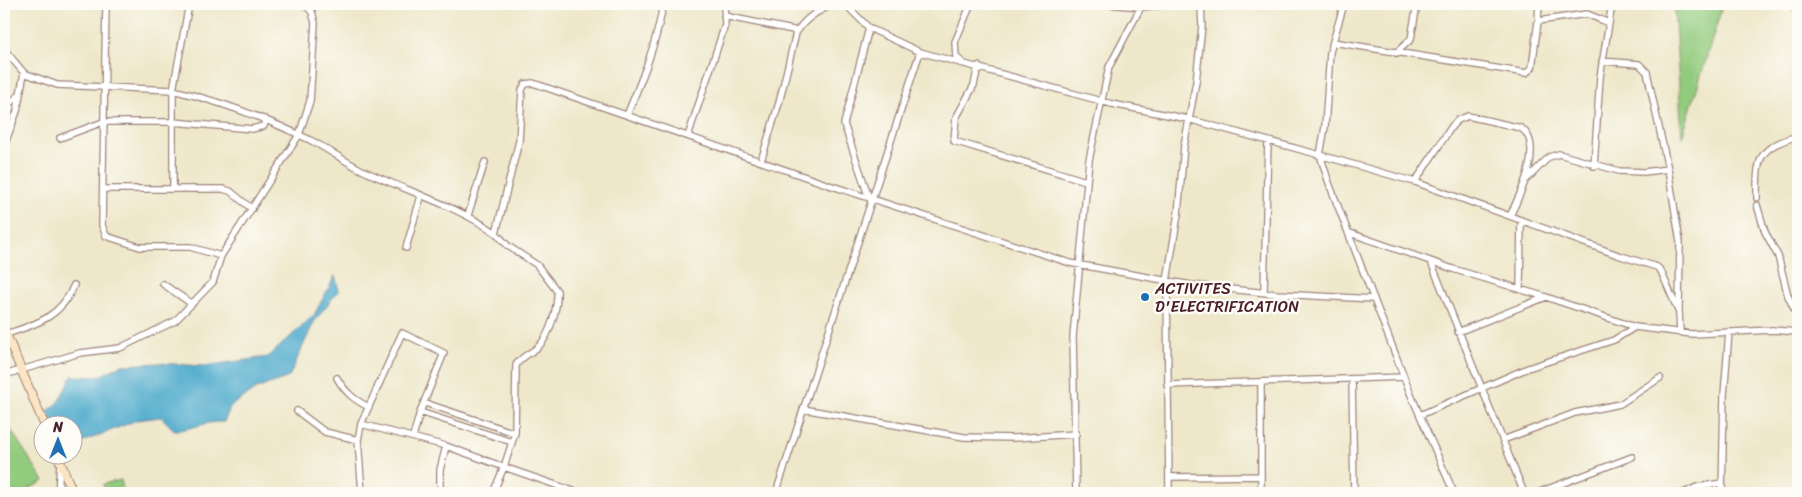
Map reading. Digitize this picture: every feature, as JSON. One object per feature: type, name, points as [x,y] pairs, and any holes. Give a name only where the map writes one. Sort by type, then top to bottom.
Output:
[{"type":"main road","points":[[5,332],[39,414]]},
{"type":"main road","points":[[60,464],[73,493]]},
{"type":"street","points":[[106,4],[102,225],[106,236],[140,247],[190,247],[222,256]]},
{"type":"street","points":[[173,188],[172,90],[189,4]]},
{"type":"street","points":[[4,375],[80,353],[120,348],[175,320],[213,282],[222,256],[299,135],[310,101],[315,44],[315,23],[312,12],[304,4]]},
{"type":"street","points":[[627,115],[655,41],[664,4]]},
{"type":"street","points":[[688,136],[724,25],[724,4]]},
{"type":"street","points":[[761,161],[779,103],[796,33],[802,24],[815,12],[834,4]]},
{"type":"street","points":[[845,4],[869,28],[920,52],[1100,100],[1188,119],[1415,182],[1618,255],[1657,267],[1661,271],[1679,313]]},
{"type":"street","points":[[962,62],[956,57],[955,42],[971,4]]},
{"type":"street","points":[[1107,4],[1141,7],[1172,4]]},
{"type":"street","points":[[1169,493],[1167,281],[1202,26],[1201,4]]},
{"type":"street","points":[[1344,4],[1330,52],[1325,127],[1320,155],[1404,377],[1454,493]]},
{"type":"street","points":[[1396,53],[1411,39],[1417,4]]},
{"type":"street","points":[[1333,42],[1526,73],[1532,68],[1539,4]]},
{"type":"street","points":[[1594,166],[1602,61],[1612,4]]},
{"type":"street","points":[[1793,4],[1798,15]]},
{"type":"street","points":[[1076,493],[1073,337],[1086,181],[1100,100],[1109,67],[1141,7]]},
{"type":"street","points":[[1538,21],[1586,14],[1609,23]]},
{"type":"street","points":[[724,16],[792,30],[796,33]]},
{"type":"street","points":[[869,28],[844,124],[870,199]]},
{"type":"street","points":[[4,49],[24,73],[57,85],[172,90],[222,102],[265,119],[299,135],[360,169],[468,215],[496,233],[508,246],[537,265],[557,291],[548,331],[538,347],[521,358],[516,365],[515,433],[493,493]]},
{"type":"street","points":[[776,493],[870,199],[920,52]]},
{"type":"street","points":[[1602,61],[1639,64],[1647,72],[1668,169],[1680,242],[1680,333]]},
{"type":"street","points":[[978,66],[974,85],[956,118],[954,141],[1086,181]]},
{"type":"street","points":[[4,146],[15,117],[24,73]]},
{"type":"street","points":[[496,233],[519,142],[522,90],[525,84],[533,83],[870,199],[1078,264],[1167,281],[1264,292],[1374,299]]},
{"type":"street","points":[[4,100],[11,102],[18,98],[19,90]]},
{"type":"street","points":[[1415,182],[1452,126],[1458,120],[1468,116],[1520,128],[1527,133],[1531,140],[1527,179],[1510,216]]},
{"type":"street","points":[[60,138],[103,122],[173,122],[252,129],[264,126],[265,119]]},
{"type":"street","points":[[1756,198],[1757,168],[1762,153],[1781,141],[1798,136]]},
{"type":"street","points":[[1264,292],[1268,141]]},
{"type":"street","points":[[1527,179],[1549,157],[1559,154],[1594,166],[1619,171],[1644,172],[1668,169]]},
{"type":"street","points":[[468,215],[484,162]]},
{"type":"street","points":[[104,189],[223,189],[230,191],[252,209]]},
{"type":"street","points":[[406,248],[421,196]]},
{"type":"street","points":[[1757,205],[1765,232],[1778,256],[1788,296],[1798,317]]},
{"type":"street","points":[[1520,289],[1521,220]]},
{"type":"street","points":[[1350,233],[1431,262],[1546,297],[1635,327],[1680,333],[1772,330],[1798,332]]},
{"type":"street","points":[[1431,262],[1524,493]]},
{"type":"street","points":[[5,332],[33,326],[58,310],[69,299],[74,284]]},
{"type":"street","points":[[163,284],[192,304]]},
{"type":"street","points":[[1458,332],[1546,297]]},
{"type":"street","points":[[1420,415],[1481,387],[1562,356],[1614,340],[1635,327]]},
{"type":"street","points":[[1722,493],[1724,395],[1729,332]]},
{"type":"street","points":[[362,493],[358,440],[361,424],[402,333],[444,353],[420,412],[413,437]]},
{"type":"street","points":[[1167,385],[1404,377]]},
{"type":"street","points":[[337,378],[344,391],[358,402],[369,407]]},
{"type":"street","points":[[1503,440],[1575,413],[1620,404],[1660,378]]},
{"type":"street","points":[[1352,380],[1354,493]]},
{"type":"street","points":[[1261,382],[1261,493]]},
{"type":"street","points":[[425,403],[515,433]]},
{"type":"street","points":[[804,409],[964,437],[1014,438],[1076,434]]},
{"type":"street","points":[[297,411],[325,432],[338,437],[358,440]]},
{"type":"street","points":[[420,412],[512,442]]},
{"type":"street","points":[[361,424],[446,446],[579,493]]},
{"type":"street","points":[[440,493],[440,470],[446,446]]},
{"type":"street","points":[[1537,493],[1632,457]]},
{"type":"street","points":[[58,493],[60,464]]},
{"type":"street","points":[[1169,476],[1261,476]]},
{"type":"street","points":[[1684,493],[1697,487],[1722,483]]},
{"type":"green space","points":[[1674,4],[1723,4],[1682,137]]},
{"type":"green space","points":[[7,424],[44,481],[21,493],[4,493],[4,425]]},
{"type":"green space","points":[[121,480],[124,493],[105,493],[103,484]]},
{"type":"water","points":[[335,276],[339,290],[314,322],[289,377],[256,389],[231,406],[224,422],[174,430],[161,417],[137,420],[82,442],[82,414],[48,414],[47,412],[58,403],[72,376],[98,377],[122,365],[159,363],[203,366],[268,357],[314,315]]},
{"type":"place","name":"ACTIVITES D'ELECTRIFICATION","points":[[1145,297]]}]
